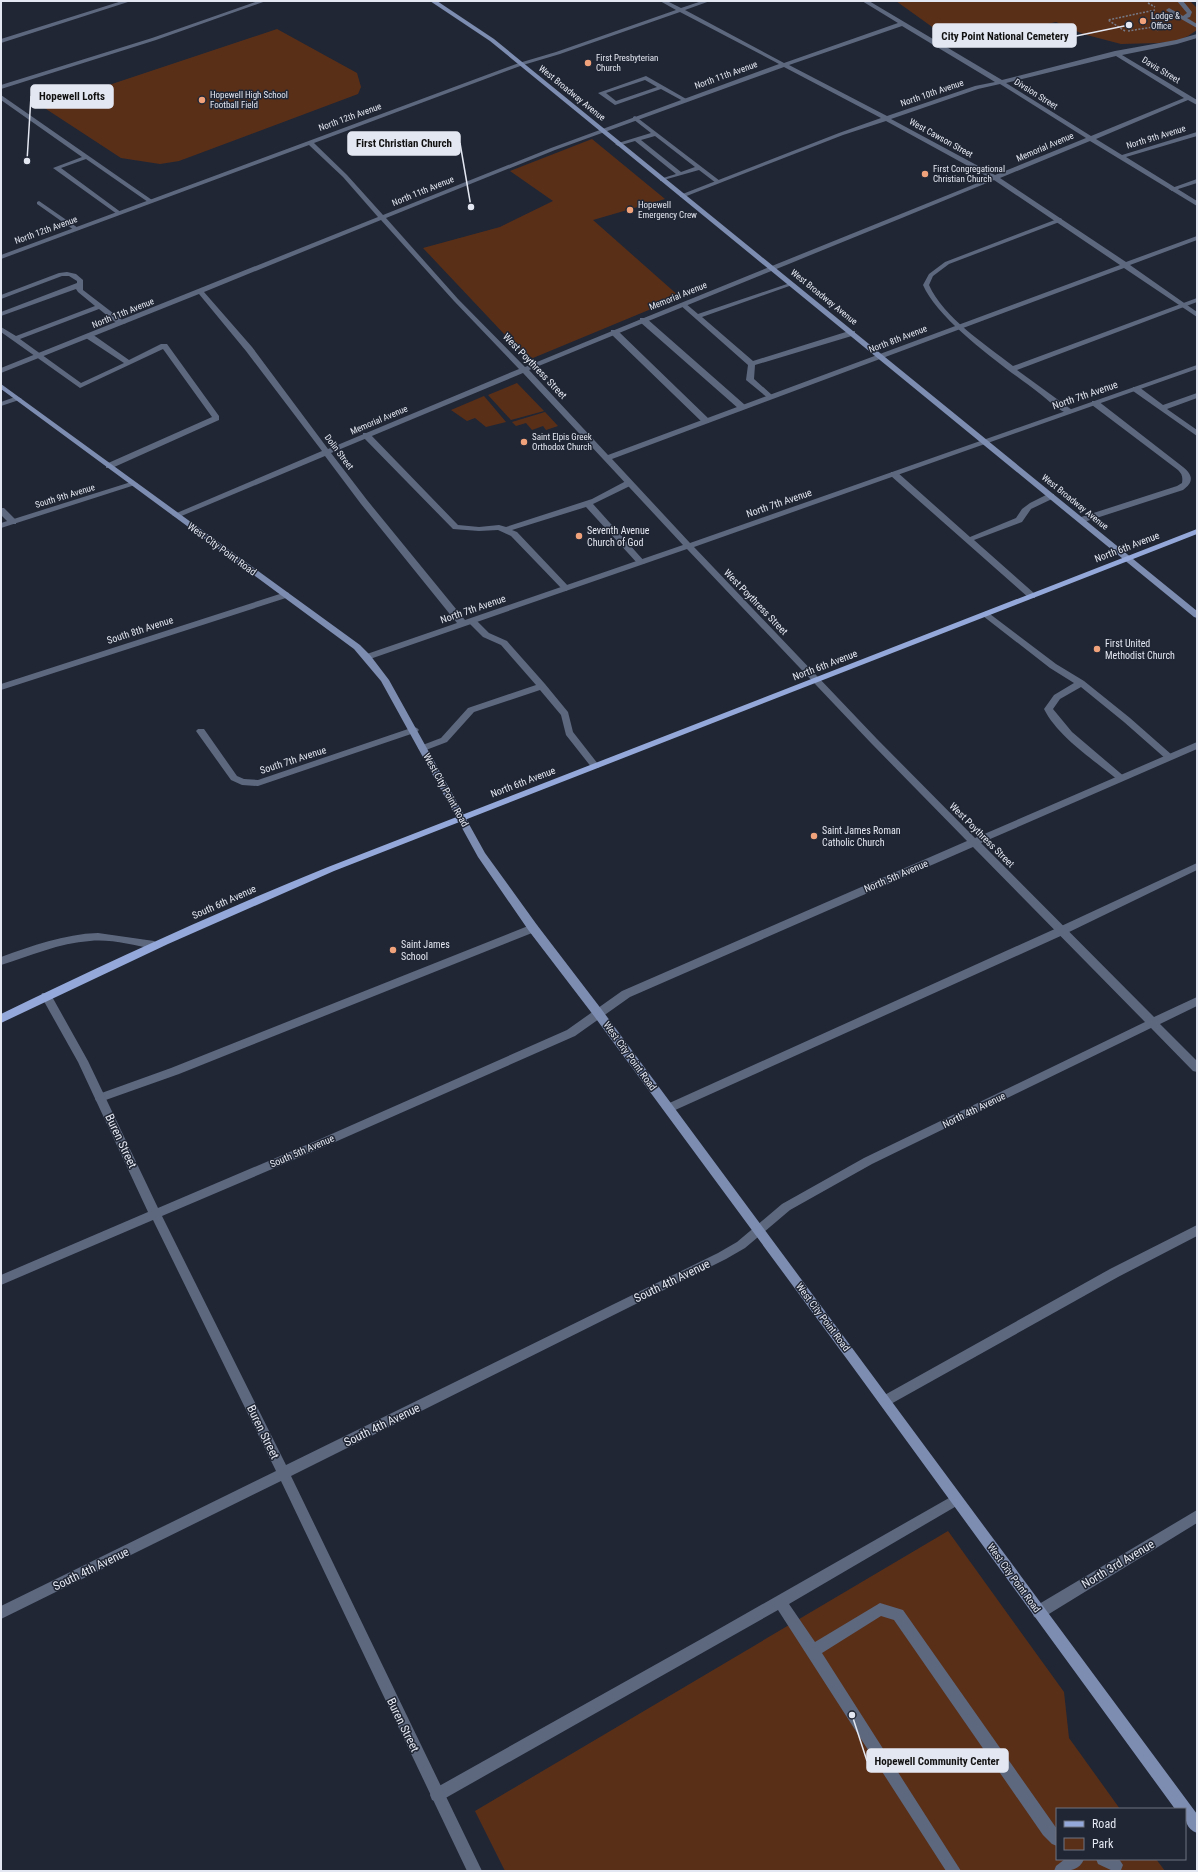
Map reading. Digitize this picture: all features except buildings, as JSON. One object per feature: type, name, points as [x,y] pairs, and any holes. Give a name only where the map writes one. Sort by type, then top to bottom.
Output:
[{"type":"main road","name":"North 6th Avenue","points":[[461,818],[817,681],[1197,531]]},
{"type":"main road","name":"South 6th Avenue","points":[[1,1019],[46,996],[230,910],[461,818]]},
{"type":"street","points":[[1,41],[128,1]]},
{"type":"street","points":[[2,87],[154,39],[263,1]]},
{"type":"street","name":"West Broadway Avenue","points":[[433,1],[470,25],[521,64],[1128,558],[1197,616]]},
{"type":"street","name":"West Cawson Street","points":[[663,1],[995,178],[1060,220],[1197,315]]},
{"type":"street","name":"North 12th Avenue","points":[[1,257],[521,64],[558,53],[707,1]]},
{"type":"street","name":"Divsion Street","points":[[865,1],[1000,82],[1197,204]]},
{"type":"street","points":[[1180,1],[1190,13],[1188,16],[1183,18]]},
{"type":"street","points":[[1169,10],[1197,26]]},
{"type":"street","name":"North 11th Avenue","points":[[1,371],[635,118],[783,64],[902,24]]},
{"type":"street","name":"North 10th Avenue","points":[[682,196],[885,118],[977,87],[1019,79],[1115,53],[1177,42],[1197,36]]},
{"type":"street","name":"Davis Street","points":[[1115,53],[1197,103]]},
{"type":"street","points":[[662,87],[615,103],[601,93],[646,78],[662,87],[684,100]]},
{"type":"street","points":[[1,97],[150,201]]},
{"type":"street","name":"Memorial Avenue","points":[[176,515],[643,320],[1189,98]]},
{"type":"street","points":[[1,108],[12,105]]},
{"type":"street","points":[[635,118],[718,182]]},
{"type":"street","points":[[618,144],[656,134]]},
{"type":"street","name":"North 9th Avenue","points":[[1121,157],[1197,134]]},
{"type":"street","points":[[636,139],[680,174]]},
{"type":"street","name":"West Poythress Street","points":[[310,142],[345,176],[456,300],[524,370],[606,459],[817,681],[973,842],[1197,1068]]},
{"type":"street","points":[[87,157],[56,168],[119,213]]},
{"type":"street","points":[[662,180],[700,168]]},
{"type":"street","points":[[1172,189],[1197,181]]},
{"type":"street","points":[[38,203],[76,229]]},
{"type":"street","points":[[1060,220],[947,263],[936,270],[929,278],[926,285],[929,294],[974,339],[1069,412]]},
{"type":"street","name":"North 8th Avenue","points":[[606,459],[879,355],[1197,238]]},
{"type":"street","points":[[1,297],[61,274],[69,274],[75,276],[81,281],[79,285],[80,291],[122,323]]},
{"type":"street","points":[[698,316],[792,284]]},
{"type":"street","points":[[1,314],[79,285]]},
{"type":"street","name":"Dolin Street","points":[[200,291],[249,349],[364,502],[463,624]]},
{"type":"street","points":[[1012,369],[1197,300]]},
{"type":"street","points":[[683,304],[752,364]]},
{"type":"street","points":[[15,339],[100,306]]},
{"type":"street","points":[[643,320],[742,407]]},
{"type":"street","points":[[1,329],[80,386],[164,346],[216,418],[109,466]]},
{"type":"street","points":[[614,332],[706,421]]},
{"type":"street","points":[[752,364],[852,333]]},
{"type":"street","points":[[89,336],[129,363]]},
{"type":"street","points":[[752,364],[750,380],[769,397]]},
{"type":"street","name":"North 7th Avenue","points":[[368,657],[1197,367]]},
{"type":"street","name":"West City Point Road","points":[[1,386],[357,647],[368,657],[385,680],[414,730],[481,855],[533,928],[669,1108],[758,1231],[885,1401],[1181,1808]]},
{"type":"street","points":[[1136,388],[1197,434]]},
{"type":"street","points":[[1162,408],[1197,395]]},
{"type":"street","points":[[1,404],[18,399]]},
{"type":"street","points":[[1081,520],[1180,488],[1186,484],[1188,480],[1185,472],[1095,403]]},
{"type":"street","points":[[366,435],[456,527],[479,529],[499,527],[514,534],[566,588]]},
{"type":"street","points":[[894,474],[1032,596]]},
{"type":"street","points":[[505,530],[587,503],[629,483]]},
{"type":"street","name":"South 9th Avenue","points":[[1,526],[134,484]]},
{"type":"street","points":[[968,540],[1019,520],[1023,511],[1030,505],[1051,496]]},
{"type":"street","points":[[587,503],[641,562]]},
{"type":"street","points":[[1,510],[13,522]]},
{"type":"street","name":"South 8th Avenue","points":[[1,687],[286,595]]},
{"type":"street","points":[[986,614],[1053,666],[1081,683],[1127,720],[1169,757]]},
{"type":"street","points":[[472,621],[486,635],[504,643],[542,686],[565,714],[570,733],[595,766]]},
{"type":"street","points":[[1081,683],[1057,697],[1048,709],[1049,712],[1062,727],[1121,778]]},
{"type":"street","points":[[423,748],[444,740],[471,710],[542,686]]},
{"type":"street","name":"South 7th Avenue","points":[[201,731],[234,778],[242,782],[258,783],[414,730]]},
{"type":"street","name":"North 5th Avenue","points":[[598,1013],[626,994],[1197,745]]},
{"type":"street","points":[[669,1108],[1061,931],[1197,866]]},
{"type":"street","points":[[100,1098],[175,1071],[533,928]]},
{"type":"street","points":[[1,961],[44,946],[90,937],[113,937],[154,945]]},
{"type":"street","name":"Buren Street","points":[[46,996],[83,1062],[155,1214],[284,1474],[437,1795],[475,1871]]},
{"type":"street","name":"North 4th Avenue","points":[[758,1231],[786,1207],[868,1161],[1197,1001]]},
{"type":"street","name":"South 5th Avenue","points":[[1,1280],[322,1143],[571,1033],[598,1013]]},
{"type":"street","points":[[885,1401],[1114,1273],[1197,1230]]},
{"type":"street","name":"South 4th Avenue","points":[[1,1613],[722,1256],[741,1245],[758,1231]]},
{"type":"street","points":[[437,1795],[780,1602],[956,1500]]},
{"type":"street","name":"North 3rd Avenue","points":[[1039,1612],[1197,1516]]},
{"type":"street","points":[[780,1602],[813,1650],[954,1871]]},
{"type":"street","points":[[813,1650],[880,1609],[898,1615],[1048,1830],[1056,1838]]},
{"type":"street","name":"West City Point Road","points":[[1186,1814],[1197,1826]]},
{"type":"street","points":[[1061,1871],[1076,1860]]},
{"type":"path","points":[[1125,31],[1108,20],[1158,9],[1148,3]]},
{"type":"green space","points":[[896,1],[1190,1],[1197,8],[1197,30],[1176,41],[1121,44],[1083,34],[1056,22],[956,44]]},
{"type":"green space","name":"Hopewell High School Football Field","points":[[277,29],[357,73],[361,87],[358,94],[179,161],[160,164],[121,158],[43,107]]},
{"type":"green space","points":[[592,139],[665,199],[593,220],[680,297],[533,358],[523,354],[423,248],[500,227],[553,201],[510,171]]},
{"type":"green space","points":[[517,383],[544,411],[511,420],[488,395]]},
{"type":"green space","points":[[484,396],[506,422],[486,427],[475,418],[467,421],[451,410]]},
{"type":"green space","points":[[545,412],[558,426],[546,430],[543,426],[532,430],[526,423],[516,426],[512,422]]},
{"type":"green space","points":[[948,1531],[1064,1692],[1069,1738],[1119,1808],[1056,1808],[1056,1860],[1157,1860],[1165,1871],[505,1871],[475,1811]]},
{"type":"place","name":"Lodge & Office","points":[[1143,21]]},
{"type":"place","name":"City Point National Cemetery","points":[[1129,25]]},
{"type":"place","name":"First Presbyterian Church","points":[[588,63]]},
{"type":"place","name":"Hopewell High School Football Field","points":[[202,100]]},
{"type":"place","name":"Hopewell Lofts","points":[[27,161]]},
{"type":"place","name":"First Congregational Christian Church","points":[[925,174]]},
{"type":"place","name":"First Christian Church","points":[[471,207]]},
{"type":"place","name":"Hopewell Emergency Crew","points":[[630,210]]},
{"type":"place","name":"Saint Elpis Greek Orthodox Church","points":[[524,442]]},
{"type":"place","name":"Seventh Avenue Church of God","points":[[579,536]]},
{"type":"place","name":"First United Methodist Church","points":[[1097,649]]},
{"type":"place","name":"Saint James Roman Catholic Church","points":[[814,836]]},
{"type":"place","name":"Saint James School","points":[[393,950]]},
{"type":"place","name":"Hopewell Community Center","points":[[852,1715]]}]
